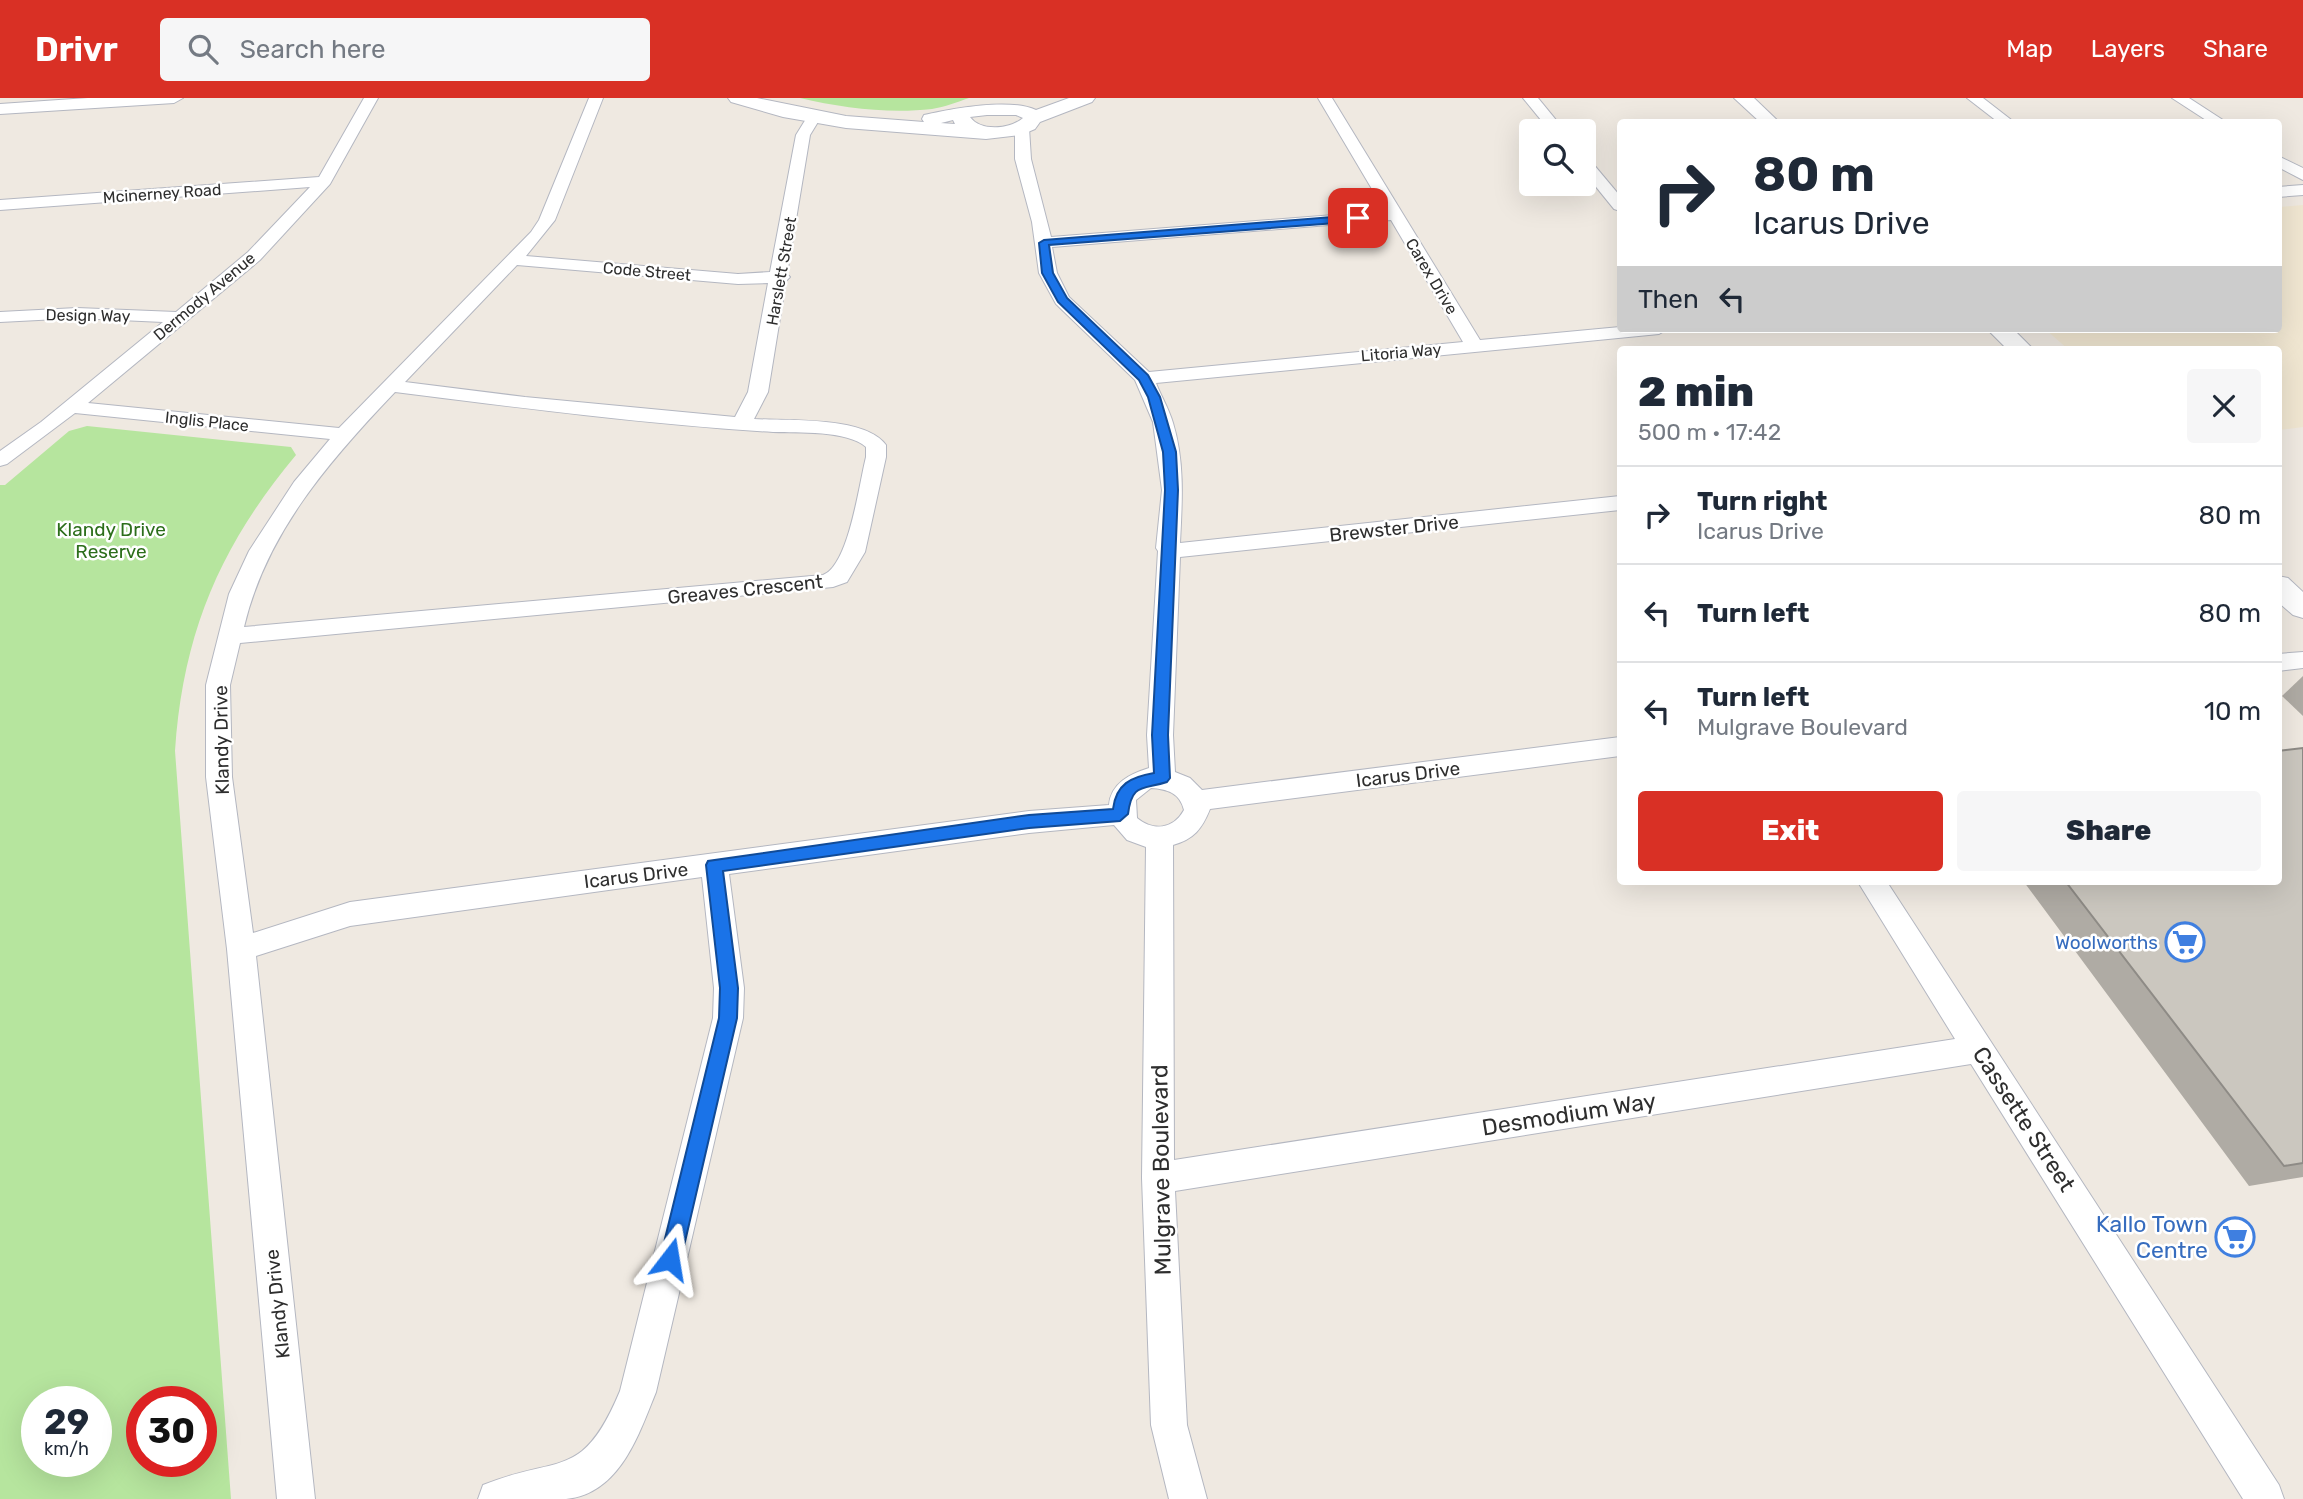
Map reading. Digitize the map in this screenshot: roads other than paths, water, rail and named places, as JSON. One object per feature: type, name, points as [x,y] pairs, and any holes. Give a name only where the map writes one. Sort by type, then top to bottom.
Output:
[{"type":"street","points":[[0,109],[174,98]]},
{"type":"street","name":"Dermody Avenue","points":[[0,460],[71,407],[254,256],[324,181],[371,98]]},
{"type":"street","points":[[737,98],[814,117],[981,132],[1005,132],[1082,99]]},
{"type":"street","name":"Carex Drive","points":[[1325,98],[1474,345]]},
{"type":"street","points":[[1530,98],[1548,119]]},
{"type":"street","points":[[1743,98],[1767,119]]},
{"type":"street","points":[[1974,98],[2003,119]]},
{"type":"street","points":[[2179,98],[2214,119]]},
{"type":"street","name":"Klandy Drive","points":[[296,1499],[241,949],[219,777],[218,685],[240,594],[260,551],[300,487],[344,434],[513,260],[548,220],[593,99]]},
{"type":"street","points":[[887,124],[930,119],[996,102],[1017,104],[1082,99]]},
{"type":"street","points":[[1017,104],[1030,110],[1023,159],[1044,243],[1048,273],[1062,300],[1144,378],[1154,397],[1170,452],[1171,490],[1160,735],[1162,778]]},
{"type":"street","points":[[970,109],[962,121],[1013,147],[1023,159]]},
{"type":"street","name":"Harslett Street","points":[[741,424],[758,392],[803,135],[814,117]]},
{"type":"street","points":[[2282,162],[2303,175]]},
{"type":"street","points":[[1596,177],[1617,202]]},
{"type":"street","name":"Mcinerney Road","points":[[0,205],[324,181]]},
{"type":"street","points":[[2282,192],[2303,190]]},
{"type":"street","points":[[1044,243],[1395,215]]},
{"type":"street","name":"Code Street","points":[[513,260],[738,279],[780,277]]},
{"type":"street","name":"Design Way","points":[[0,317],[78,313],[177,317]]},
{"type":"street","name":"Litoria Way","points":[[1144,378],[1617,333]]},
{"type":"street","points":[[2003,333],[2018,346]]},
{"type":"street","name":"Greaves Crescent","points":[[231,636],[825,582],[839,577],[854,552],[876,445],[866,436],[842,430],[741,424],[525,403],[391,386]]},
{"type":"street","name":"Inglis Place","points":[[71,407],[344,434]]},
{"type":"street","name":"Brewster Drive","points":[[1167,548],[1179,550],[1617,503]]},
{"type":"street","points":[[2282,589],[2303,608]]},
{"type":"street","points":[[2282,663],[2303,660]]},
{"type":"street","name":"Icarus Drive","points":[[1196,801],[1617,747]]},
{"type":"street","points":[[1162,778],[1183,785],[1196,801],[1197,810],[1189,827],[1172,837],[1160,839],[1135,832],[1125,824],[1120,814],[1123,796],[1130,788],[1139,782],[1162,778]]},
{"type":"street","name":"Icarus Drive","points":[[241,949],[350,914],[1029,822],[1120,814]]},
{"type":"street","name":"Mulgrave Boulevard","points":[[1160,839],[1158,1178],[1169,1425],[1188,1499]]},
{"type":"street","points":[[497,1499],[532,1493],[594,1466],[619,1436],[638,1392],[728,1018],[729,988],[714,865]]},
{"type":"street","name":"Cassette Street","points":[[1874,885],[2264,1499]]},
{"type":"street","name":"Desmodium Way","points":[[1158,1178],[1980,1049]]},
{"type":"place","name":"Woolworths","points":[[2185,942]]},
{"type":"place","name":"Kallo Town Centre","points":[[2235,1237]]},
{"type":"park label","name":"Klandy Drive Reserve","points":[[111,540]]}]
